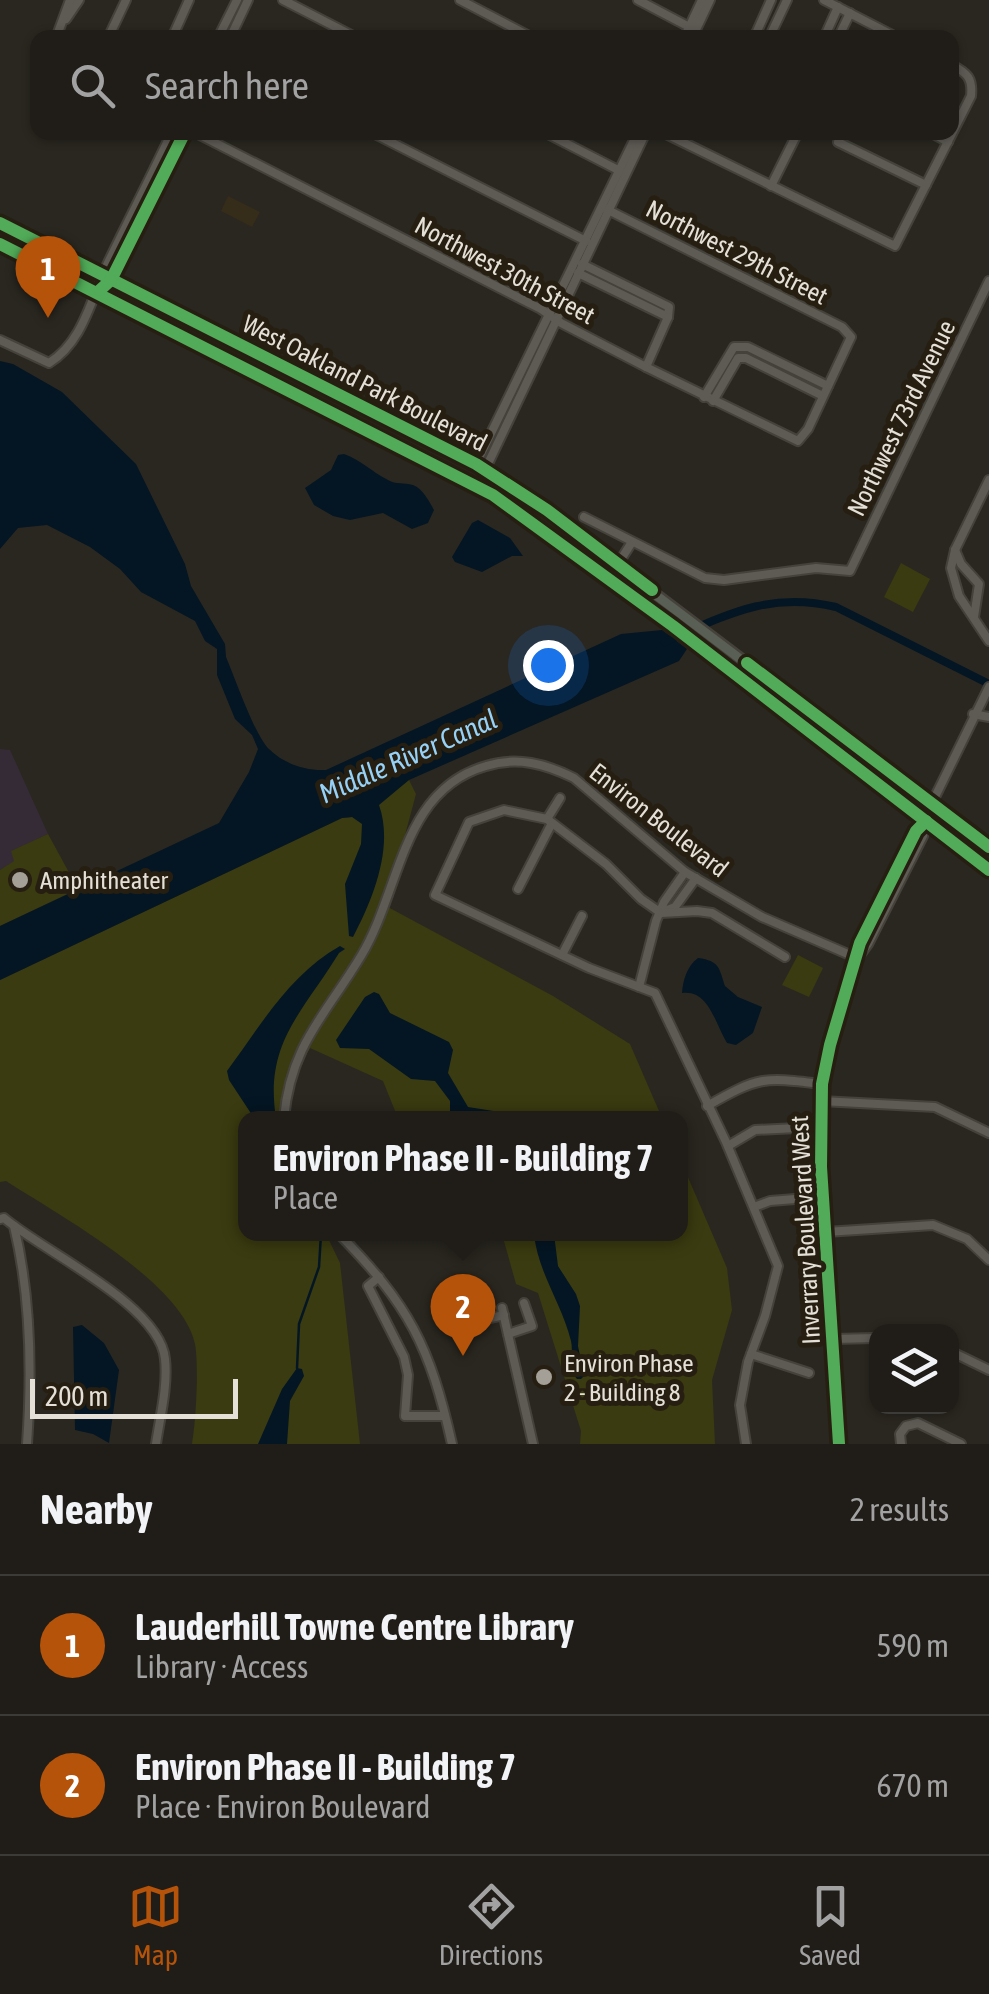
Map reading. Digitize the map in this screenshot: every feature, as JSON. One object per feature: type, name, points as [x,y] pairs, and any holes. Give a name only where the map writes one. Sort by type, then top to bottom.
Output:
[{"type":"main road","name":"West Oakland Park Boulevard","points":[[0,224],[480,467],[547,510],[989,847]]},
{"type":"main road","name":"West Oakland Park Boulevard","points":[[0,244],[493,495],[673,626],[989,870]]},
{"type":"main road","points":[[266,378],[284,376],[290,370]]},
{"type":"main road","points":[[286,388],[318,384]]},
{"type":"main road","points":[[780,711],[788,706],[810,711]]},
{"type":"street","points":[[59,30],[70,0]]},
{"type":"street","points":[[61,26],[79,0]]},
{"type":"street","points":[[112,30],[126,0]]},
{"type":"street","points":[[222,30],[236,0]]},
{"type":"street","points":[[234,30],[248,0]]},
{"type":"street","points":[[283,0],[341,30]]},
{"type":"street","points":[[460,0],[518,30]]},
{"type":"street","points":[[480,10],[485,0]]},
{"type":"street","points":[[638,0],[690,30]]},
{"type":"street","points":[[692,30],[702,0]]},
{"type":"street","points":[[693,30],[710,0]]},
{"type":"street","points":[[758,30],[772,0]]},
{"type":"street","points":[[772,30],[787,0]]},
{"type":"street","points":[[824,0],[883,30]]},
{"type":"street","points":[[175,30],[185,1]]},
{"type":"street","points":[[828,30],[838,7]]},
{"type":"street","points":[[842,30],[850,13]]},
{"type":"street","points":[[959,69],[967,73],[972,84],[959,117]]},
{"type":"street","points":[[0,340],[49,363],[65,353],[140,222],[142,194],[168,140]]},
{"type":"street","points":[[107,278],[180,140]]},
{"type":"street","name":"Northwest 30th Street","points":[[209,140],[708,399],[798,441],[808,430],[823,396]]},
{"type":"street","points":[[387,140],[588,242]]},
{"type":"street","points":[[559,140],[623,173]]},
{"type":"street","points":[[623,173],[635,140]]},
{"type":"street","points":[[480,467],[642,140]]},
{"type":"street","points":[[678,140],[895,246],[948,142],[944,140]]},
{"type":"street","points":[[771,186],[794,140]]},
{"type":"street","points":[[838,142],[926,186]]},
{"type":"street","name":"Northwest 29th Street","points":[[605,209],[842,327],[851,337],[828,386]]},
{"type":"street","points":[[552,318],[580,268],[588,242]]},
{"type":"street","points":[[580,268],[668,317],[646,367]]},
{"type":"street","name":"Northwest 73rd Avenue","points":[[632,542],[716,580],[816,568],[850,572],[989,282]]},
{"type":"street","points":[[734,347],[748,348],[828,386],[823,396],[746,358],[738,358],[708,399],[734,347]]},
{"type":"street","points":[[989,480],[955,550],[951,568],[955,585],[989,640]]},
{"type":"street","points":[[584,518],[632,542],[618,564]]},
{"type":"street","points":[[955,550],[960,564],[979,584],[974,618]]},
{"type":"street","points":[[955,585],[968,578],[977,596]]},
{"type":"street","name":"Inverrary Boulevard West","points":[[839,1444],[821,1167],[822,1084],[857,958],[868,944],[922,836],[932,803],[989,686]]},
{"type":"street","points":[[973,714],[989,718]]},
{"type":"street","name":"Environ Boulevard","points":[[285,1111],[298,1054],[321,1012],[362,954],[416,822],[447,783],[491,764],[530,762],[554,768],[582,785],[686,872],[762,917],[857,958]]},
{"type":"street","points":[[518,888],[560,798]]},
{"type":"street","points":[[686,872],[664,902],[661,913],[656,921],[639,987],[435,895],[469,822],[504,810],[550,821],[661,913],[712,913],[785,957]]},
{"type":"street","points":[[661,913],[676,907],[696,878]]},
{"type":"street","points":[[562,955],[582,916]]},
{"type":"street","name":"Inverrary Boulevard West","points":[[639,987],[655,992],[728,1146],[778,1266],[740,1405],[746,1444]]},
{"type":"street","name":"Inverrary Boulevard West","points":[[707,1106],[768,1078],[822,1084]]},
{"type":"street","points":[[821,1101],[935,1107],[989,1132]]},
{"type":"street","name":"Inverrary Boulevard West","points":[[728,1146],[755,1130],[798,1128]]},
{"type":"street","name":"Inverrary Boulevard West","points":[[754,1207],[796,1199]]},
{"type":"street","points":[[0,1219],[4,1218],[137,1309],[153,1331],[165,1356],[156,1444]]},
{"type":"street","points":[[826,1232],[933,1225],[966,1238],[989,1260]]},
{"type":"street","points":[[14,1226],[28,1338],[27,1444]]},
{"type":"street","points":[[345,1241],[379,1277],[415,1326],[430,1361],[452,1444]]},
{"type":"street","points":[[20,1252],[40,1244]]},
{"type":"street","points":[[379,1277],[368,1286],[404,1358],[408,1375],[405,1416],[445,1416]]},
{"type":"street","points":[[508,1334],[532,1326],[524,1303]]},
{"type":"street","points":[[482,1320],[503,1311],[533,1444]]},
{"type":"street","points":[[834,1339],[869,1338]]},
{"type":"street","name":"Inverrary Boulevard West","points":[[751,1354],[809,1372]]},
{"type":"street","points":[[959,1355],[989,1370]]},
{"type":"street","points":[[900,1444],[900,1434],[906,1426],[918,1424],[960,1444]]},
{"type":"shaded area","points":[[228,196],[260,212],[252,227],[221,211]]},
{"type":"shaded area","points":[[901,563],[930,579],[913,612],[884,597]]},
{"type":"shaded area","points":[[0,749],[10,750],[48,834],[12,851],[15,861],[0,870]]},
{"type":"shaded area","points":[[409,780],[416,794],[386,906],[553,996],[630,1044],[659,1111],[395,1111],[383,1081],[310,1048],[294,1078],[288,1111],[238,1111],[238,1241],[329,1241],[340,1263],[360,1444],[192,1444],[196,1354],[185,1321],[167,1297],[115,1252],[6,1181],[0,1182],[0,980],[342,818],[352,817]]},
{"type":"shaded area","points":[[48,834],[78,889],[0,926],[0,870],[14,861],[11,851]]},
{"type":"shaded area","points":[[798,955],[823,968],[809,997],[782,985]]},
{"type":"shaded area","points":[[688,1177],[727,1268],[732,1310],[712,1380],[715,1444],[580,1444],[581,1431],[538,1293],[516,1284],[504,1241],[688,1241]]},
{"type":"water","points":[[0,361],[13,364],[62,392],[136,464],[185,564],[191,586],[225,644],[226,657],[258,732],[269,749],[288,762],[326,770],[621,634],[662,630],[687,649],[679,661],[409,780],[379,805],[383,855],[374,890],[353,937],[349,936],[345,884],[361,844],[362,824],[352,817],[342,818],[0,980],[0,926],[219,823],[258,749],[252,735],[235,719],[217,675],[217,649],[205,641],[195,621],[141,592],[120,569],[90,547],[47,525],[18,528],[0,549]]},
{"type":"water","points":[[344,454],[391,482],[420,489],[434,510],[428,523],[412,529],[383,513],[350,520],[314,505],[305,488],[331,470],[338,455]]},
{"type":"water","points":[[478,520],[510,538],[523,556],[512,556],[482,572],[455,562],[452,557],[472,523]]},
{"type":"water","points":[[340,946],[345,949],[300,1011],[281,1048],[276,1069],[275,1111],[249,1111],[227,1071],[291,986]]},
{"type":"water","points":[[698,958],[715,963],[725,986],[738,997],[762,1007],[753,1033],[736,1045],[727,1043],[699,996],[682,993],[686,974]]},
{"type":"water","points":[[374,992],[379,994],[390,1013],[449,1042],[453,1050],[448,1073],[468,1107],[494,1111],[450,1111],[450,1101],[435,1081],[411,1079],[369,1049],[340,1048],[336,1040],[365,997]]},
{"type":"water","points":[[535,1241],[555,1241],[558,1266],[576,1294],[580,1306],[578,1346],[584,1376],[581,1379],[572,1370],[571,1341]]},
{"type":"water","points":[[82,1325],[104,1343],[119,1370],[109,1443],[75,1430],[73,1327]]},
{"type":"water","points":[[297,1368],[302,1369],[304,1376],[290,1401],[287,1444],[258,1444],[282,1389]]},
{"type":"waterway","name":"Middle River Canal","points":[[665,642],[748,608],[812,603],[836,607],[989,684]]},
{"type":"waterway","points":[[297,1368],[299,1324],[319,1267],[321,1241]]},
{"type":"cycle path","points":[[100,290],[111,280],[181,140]]},
{"type":"cycle path","points":[[0,223],[476,464],[547,510],[652,590]]},
{"type":"cycle path","points":[[0,244],[493,495],[673,626],[989,870]]},
{"type":"cycle path","points":[[747,663],[989,847]]},
{"type":"cycle path","points":[[839,1444],[821,1167],[822,1084],[860,943],[916,831],[926,821]]},
{"type":"place","name":"Lauderhill Towne Centre Library","points":[[48,318]]},
{"type":"place","name":"Amphitheater","points":[[20,880]]},
{"type":"place","name":"Environ Phase II - Building 7","points":[[463,1356]]},
{"type":"place","name":"Environ Phase 2 - Building 8","points":[[544,1377]]}]
